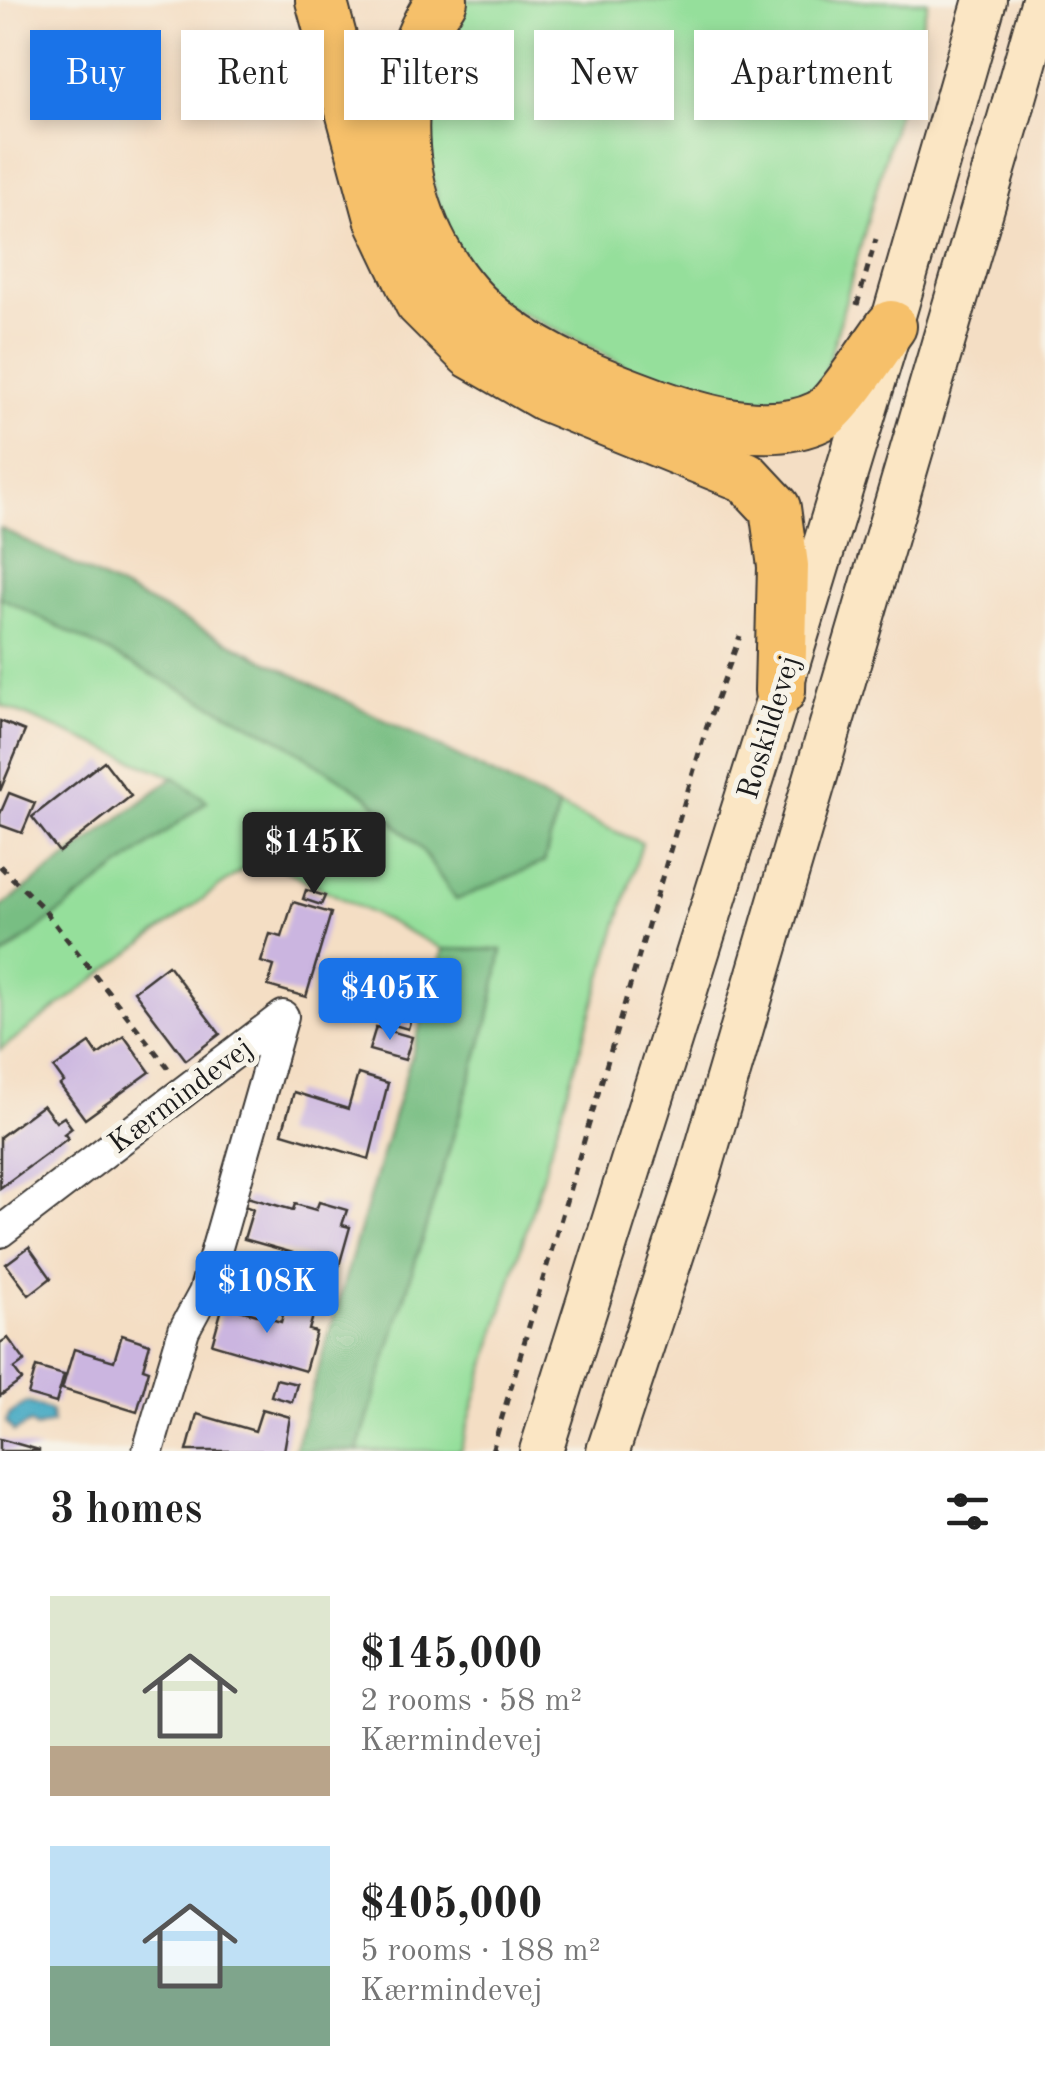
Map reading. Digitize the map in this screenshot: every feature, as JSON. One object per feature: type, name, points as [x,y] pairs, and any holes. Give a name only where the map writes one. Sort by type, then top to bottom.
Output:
[{"type":"highway","points":[[322,0],[380,218],[420,302],[471,352],[546,396],[746,477],[775,508],[783,566],[780,690]]},
{"type":"highway","points":[[442,0],[430,16],[405,94],[405,172],[414,205],[446,269],[470,300],[497,325],[559,363],[622,391],[673,409],[756,427],[786,426],[824,415],[871,324]]},
{"type":"highway","points":[[1022,0],[1045,8]]},
{"type":"main road","name":"Roskildevej","points":[[541,1451],[780,690],[871,324],[959,90],[985,0]]},
{"type":"main road","name":"Roskildevej","points":[[608,1451],[706,1152],[1043,0]]},
{"type":"street","name":"Kærmindevej","points":[[0,1232],[283,1016],[204,1293],[184,1330],[148,1451]]},
{"type":"path","points":[[871,324],[880,228]]},
{"type":"path","name":"Roskildevej","points":[[492,1451],[673,840],[740,636]]},
{"type":"path","points":[[0,866],[41,906],[186,1090]]},
{"type":"green space","points":[[466,0],[928,1],[920,30],[694,30],[694,120],[895,120],[819,397],[759,415],[642,376],[496,301],[452,255],[420,134],[424,120],[514,120],[514,30],[447,30]]},
{"type":"green space","points":[[0,528],[559,807],[544,862],[456,900],[421,849],[368,797],[281,740],[0,597]]},
{"type":"green space","points":[[0,597],[281,740],[368,797],[421,849],[456,900],[544,862],[559,807],[642,843],[460,1451],[358,1451],[489,1018],[502,950],[443,949],[259,857],[0,1050],[0,958],[207,801],[174,777],[0,705]]},
{"type":"green space","points":[[174,777],[207,801],[0,958],[0,908]]},
{"type":"green space","points":[[443,949],[502,950],[489,1018],[358,1451],[294,1451]]},
{"type":"water","points":[[27,1402],[51,1411],[52,1423],[36,1428],[30,1423],[14,1432],[6,1422],[9,1415]]},
{"type":"building","points":[[0,721],[25,731],[0,791]]},
{"type":"building","points":[[104,761],[131,796],[59,852],[32,817]]},
{"type":"building","points":[[9,793],[35,803],[22,833],[0,825]]},
{"type":"building","points":[[306,890],[325,896],[321,905],[303,899]]},
{"type":"building","points":[[293,902],[331,913],[306,997],[268,986],[274,966],[261,962],[270,934],[282,937]]},
{"type":"building","points":[[168,965],[220,1034],[186,1060],[134,991]]},
{"type":"building","points":[[338,966],[419,990],[408,1029],[327,1006]]},
{"type":"building","points":[[376,1027],[412,1037],[405,1060],[369,1050]]},
{"type":"building","points":[[124,1036],[150,1072],[85,1119],[60,1085],[64,1082],[54,1068],[90,1043],[98,1055]]},
{"type":"building","points":[[358,1074],[388,1083],[369,1159],[282,1133],[294,1092],[348,1109]]},
{"type":"building","points":[[43,1105],[56,1122],[64,1117],[72,1128],[64,1134],[68,1138],[0,1188],[0,1137]]},
{"type":"building","points":[[247,1197],[293,1210],[295,1204],[316,1210],[319,1202],[347,1210],[342,1225],[350,1227],[339,1266],[244,1239],[253,1209],[244,1206]]},
{"type":"building","points":[[29,1247],[51,1278],[29,1295],[6,1264]]},
{"type":"building","points":[[223,1305],[281,1322],[285,1308],[313,1316],[309,1330],[316,1332],[305,1371],[212,1344]]},
{"type":"building","points":[[122,1335],[150,1344],[143,1368],[149,1370],[137,1412],[62,1389],[74,1349],[114,1361]]},
{"type":"building","points":[[8,1338],[25,1361],[14,1369],[22,1380],[0,1396],[0,1343]]},
{"type":"building","points":[[36,1367],[64,1375],[56,1403],[28,1395]]},
{"type":"building","points":[[276,1379],[297,1384],[292,1402],[271,1396]]},
{"type":"building","points":[[262,1409],[290,1417],[284,1451],[187,1451],[197,1414],[255,1431]]},
{"type":"building","points":[[0,1439],[39,1450],[39,1451],[0,1451]]}]
